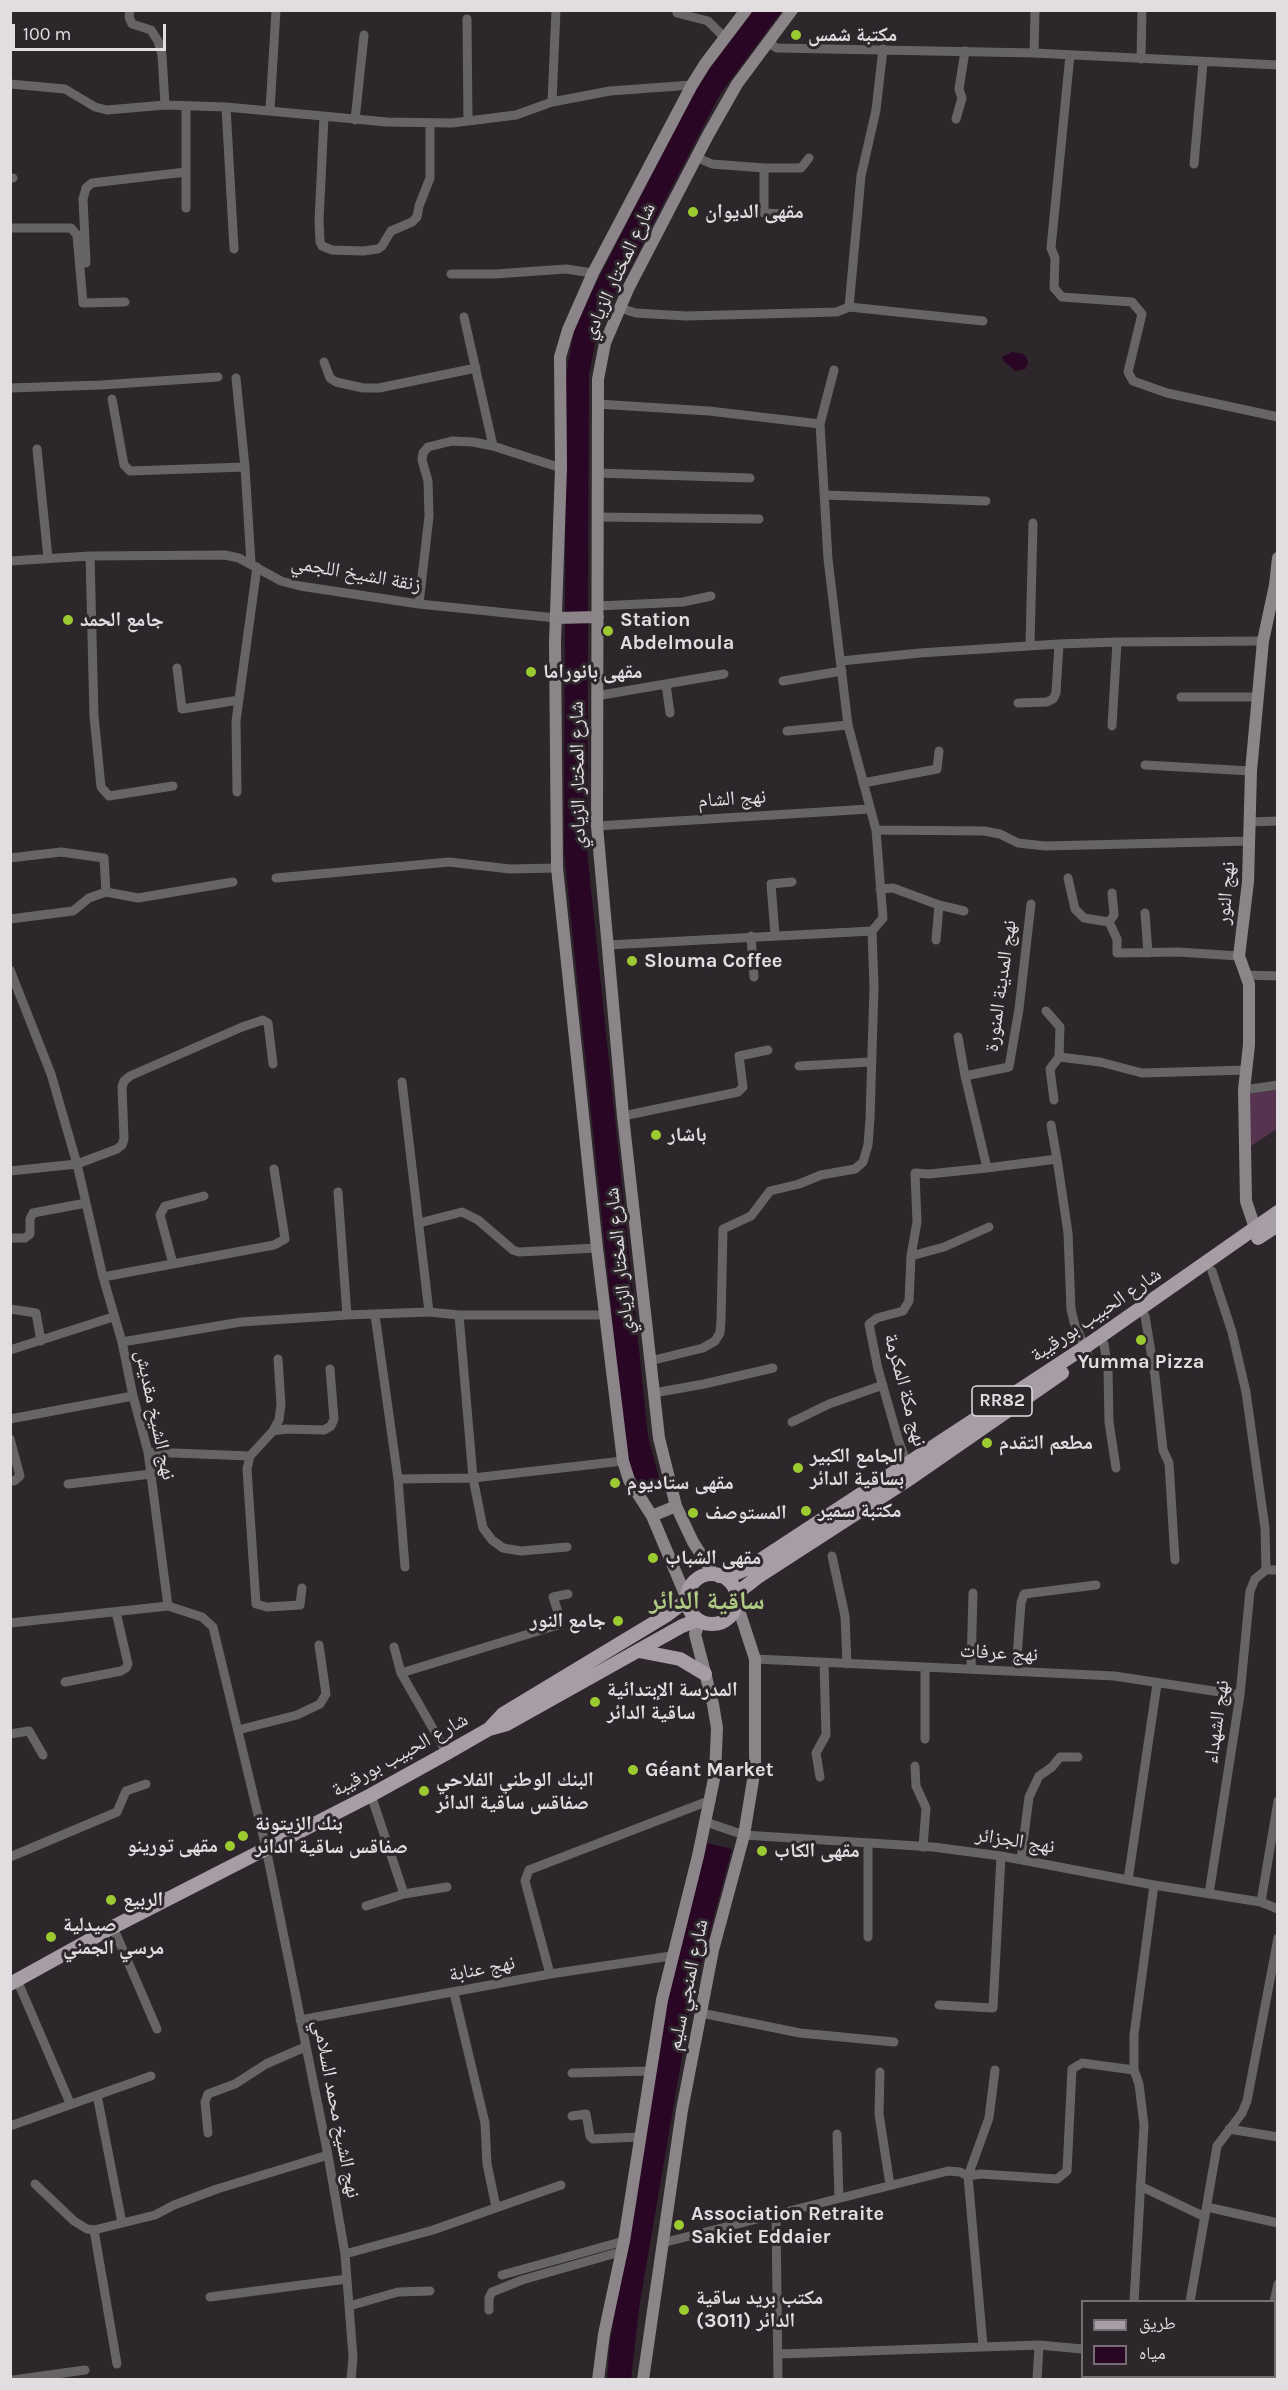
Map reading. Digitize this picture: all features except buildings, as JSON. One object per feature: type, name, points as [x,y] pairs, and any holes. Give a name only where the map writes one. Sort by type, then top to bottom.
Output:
[{"type":"main road","points":[[598,2379],[671,1956],[711,1800],[715,1774],[717,1728],[695,1634],[699,1621],[690,1612],[652,1516],[629,1480],[623,1461],[604,1315],[557,868],[555,787],[556,618],[561,468],[560,357],[576,306],[692,85],[746,10]]},
{"type":"main road","name":"شارع المختار الزيادي","points":[[717,1575],[693,1542],[676,1506],[658,1438],[624,1116],[597,826],[597,404],[601,359],[620,308],[724,104],[792,10]]},
{"type":"main road","name":"نهج النور","points":[[1257,1234],[1246,1201],[1244,1090],[1250,1001],[1249,984],[1239,956],[1248,882],[1251,771],[1263,641],[1275,585],[1278,558]]},
{"type":"main road","points":[[556,618],[598,611]]},
{"type":"main road","name":"شارع الحبيب بورقيبة","points":[[1087,1351],[1104,1344],[1212,1271],[1257,1234],[1278,1212]]},
{"type":"main road","name":"شارع الحبيب بورقيبة","points":[[489,1728],[507,1724],[682,1626],[699,1621],[712,1624],[724,1621],[732,1612],[736,1597],[759,1576],[909,1470],[1257,1234],[1278,1224]]},
{"type":"main road","name":"شارع الحبيب بورقيبة","points":[[14,1982],[113,1927],[371,1795],[447,1753],[489,1728],[502,1714],[667,1614],[687,1600],[690,1587],[698,1579],[732,1575],[748,1568],[909,1470]]},
{"type":"main road","points":[[652,1516],[676,1506]]},
{"type":"main road","points":[[717,1575],[732,1584],[736,1597]]},
{"type":"main road","name":"شارع المنجي سليم","points":[[643,2379],[682,2110],[713,1950],[744,1835],[755,1768],[755,1659],[736,1597]]},
{"type":"main road","points":[[639,1651],[680,1659],[705,1674]]},
{"type":"street","points":[[130,10],[129,17],[132,24],[151,30],[158,41],[162,55],[165,105]]},
{"type":"street","points":[[270,110],[276,10]]},
{"type":"street","points":[[552,102],[556,10]]},
{"type":"street","points":[[677,10],[677,13],[708,21],[725,38]]},
{"type":"street","points":[[1034,52],[1035,10]]},
{"type":"street","points":[[1141,59],[1142,10]]},
{"type":"street","points":[[466,19],[468,121]]},
{"type":"street","points":[[355,120],[364,35]]},
{"type":"street","points":[[768,43],[777,48],[1034,52],[1203,63],[1278,65]]},
{"type":"street","points":[[849,307],[861,176],[876,110],[883,49]]},
{"type":"street","points":[[956,119],[962,98],[959,89],[965,51]]},
{"type":"street","points":[[1070,55],[1051,248],[1055,258],[1054,288],[1062,297],[1132,302],[1142,314],[1128,372],[1133,381],[1167,393],[1278,417]]},
{"type":"street","points":[[1194,164],[1203,63]]},
{"type":"street","points":[[10,84],[65,89],[95,107],[107,110],[165,105],[226,106],[355,120],[430,123],[516,116],[552,102],[610,91],[692,85]]},
{"type":"street","points":[[186,106],[186,208]]},
{"type":"street","points":[[226,106],[234,249]]},
{"type":"street","points":[[324,117],[320,242],[322,246],[332,250],[378,249],[391,231],[412,222],[417,217],[430,178],[430,123]]},
{"type":"street","points":[[696,157],[712,164],[764,168],[801,168],[809,158]]},
{"type":"street","points":[[764,168],[764,213],[787,214]]},
{"type":"street","points":[[86,263],[83,199],[86,188],[92,183],[186,172]]},
{"type":"street","points":[[10,228],[71,228],[76,235],[83,303],[125,302]]},
{"type":"street","points":[[451,274],[495,274],[566,269],[593,273]]},
{"type":"street","points":[[620,308],[636,312],[686,316],[730,316],[837,312],[849,307],[983,321]]},
{"type":"street","points":[[465,317],[493,446]]},
{"type":"street","points":[[324,362],[330,378],[336,382],[363,388],[379,388],[476,368]]},
{"type":"street","points":[[650,1361],[703,1348],[715,1341],[720,1327],[723,1229],[751,1216],[770,1191],[799,1184],[821,1175],[855,1169],[863,1162],[868,1145],[874,987],[872,931],[883,918],[876,830],[848,725],[833,609],[825,495],[822,484],[820,424],[834,370]]},
{"type":"street","points":[[10,388],[101,385],[218,377]]},
{"type":"street","points":[[236,378],[254,565],[236,721],[237,792]]},
{"type":"street","points":[[111,399],[124,465],[130,471],[245,467]]},
{"type":"street","points":[[597,404],[709,411],[820,424]]},
{"type":"street","points":[[419,604],[429,516],[428,481],[422,460],[423,453],[428,447],[453,441],[493,446],[561,468]]},
{"type":"street","points":[[37,449],[48,558]]},
{"type":"street","points":[[597,472],[750,478]]},
{"type":"street","points":[[825,495],[986,501]]},
{"type":"street","points":[[597,517],[759,519]]},
{"type":"street","points":[[1030,646],[1033,523]]},
{"type":"street","name":"زنقة الشيخ اللجمي","points":[[10,561],[90,556],[225,555],[254,565],[290,584],[419,604],[556,618]]},
{"type":"street","points":[[90,556],[94,716],[101,788],[110,796],[173,786]]},
{"type":"street","points":[[598,611],[683,602],[711,596]]},
{"type":"street","points":[[783,681],[842,666],[920,653],[1059,644],[1263,641]]},
{"type":"street","points":[[1112,726],[1117,642]]},
{"type":"street","points":[[1018,703],[1047,702],[1053,699],[1056,693],[1059,644]]},
{"type":"street","points":[[177,668],[182,709],[239,700]]},
{"type":"street","points":[[596,696],[724,674]]},
{"type":"street","points":[[666,684],[670,713]]},
{"type":"street","points":[[1181,698],[1259,697]]},
{"type":"street","points":[[787,731],[848,725]]},
{"type":"street","points":[[862,783],[937,770],[939,751]]},
{"type":"street","points":[[1144,765],[1251,771]]},
{"type":"street","name":"نهج الشام","points":[[597,826],[869,809]]},
{"type":"street","points":[[1249,822],[1278,821]]},
{"type":"street","points":[[876,830],[984,831],[1000,834],[1018,843],[1045,846],[1249,841]]},
{"type":"street","points":[[10,858],[61,852],[104,858],[106,892]]},
{"type":"street","points":[[276,878],[448,862],[510,869],[557,868]]},
{"type":"street","points":[[1068,878],[1075,909],[1084,918],[1109,922]]},
{"type":"street","points":[[10,919],[73,911],[88,898],[106,892],[138,898],[233,882]]},
{"type":"street","points":[[776,935],[771,884],[792,882]]},
{"type":"street","points":[[880,889],[893,888],[939,905],[964,911]]},
{"type":"street","points":[[1109,922],[1114,915],[1112,893]]},
{"type":"street","name":"نهج المدينة المنورة","points":[[964,1076],[1009,1067],[1019,1009],[1031,904]]},
{"type":"street","points":[[936,940],[939,905]]},
{"type":"street","points":[[1145,913],[1148,953]]},
{"type":"street","points":[[1109,922],[1116,939],[1117,953],[1239,956]]},
{"type":"street","points":[[608,945],[872,931]]},
{"type":"street","points":[[751,936],[754,977]]},
{"type":"street","name":"نهج الشيخ مقديش","points":[[10,970],[51,1074],[77,1164],[113,1317],[122,1342],[148,1452],[168,1606]]},
{"type":"street","points":[[1246,975],[1278,976]]},
{"type":"street","points":[[1046,1011],[1060,1027],[1059,1057],[1050,1069],[1054,1100]]},
{"type":"street","points":[[10,1171],[77,1164],[117,1149],[122,1145],[124,1139],[122,1087],[124,1081],[242,1027],[263,1020],[270,1026],[273,1064]]},
{"type":"street","points":[[958,1037],[964,1076],[987,1168],[1057,1159]]},
{"type":"street","points":[[624,1116],[738,1092],[743,1087],[739,1056],[768,1050]]},
{"type":"street","points":[[1059,1057],[1100,1062],[1142,1073],[1246,1070]]},
{"type":"street","points":[[799,1066],[870,1062]]},
{"type":"street","points":[[402,1082],[429,1312]]},
{"type":"street","points":[[1244,1090],[1278,1085]]},
{"type":"street","points":[[1051,1125],[1068,1233],[1071,1309],[1074,1322],[1087,1351]]},
{"type":"street","name":"نهج مكة المكرمة","points":[[909,1470],[898,1439],[869,1324],[877,1318],[903,1311],[909,1301],[911,1256],[917,1222],[915,1173],[929,1174],[987,1168]]},
{"type":"street","points":[[103,1277],[274,1245],[285,1239],[274,1169]]},
{"type":"street","points":[[338,1192],[347,1315]]},
{"type":"street","points":[[173,1264],[160,1215],[165,1206],[204,1196]]},
{"type":"street","points":[[10,1238],[25,1238],[30,1234],[30,1219],[33,1213],[86,1203]]},
{"type":"street","points":[[419,1223],[462,1212],[478,1220],[513,1250],[519,1252],[597,1248]]},
{"type":"street","points":[[911,1256],[944,1247],[989,1227]]},
{"type":"street","points":[[1212,1271],[1232,1332],[1246,1392],[1265,1528],[1266,1570],[1278,1570]]},
{"type":"street","points":[[10,1309],[36,1313],[41,1341]]},
{"type":"street","points":[[122,1342],[241,1322],[347,1315],[429,1312],[604,1315]]},
{"type":"street","points":[[459,1314],[473,1478],[483,1528],[503,1548],[521,1551],[567,1547]]},
{"type":"street","points":[[375,1315],[398,1479],[405,1567]]},
{"type":"street","points":[[1145,1316],[1163,1450],[1169,1463],[1175,1560]]},
{"type":"street","points":[[10,1350],[113,1317]]},
{"type":"street","points":[[1104,1344],[1108,1370],[1109,1422],[1116,1468]]},
{"type":"street","points":[[278,1359],[281,1404],[279,1420],[273,1431],[250,1456],[247,1469],[256,1604],[267,1607],[300,1605],[302,1588]]},
{"type":"street","points":[[654,1393],[773,1368]]},
{"type":"street","points":[[273,1431],[324,1430],[331,1426],[334,1419],[330,1369]]},
{"type":"street","points":[[792,1422],[829,1404],[884,1385]]},
{"type":"street","points":[[10,1419],[133,1396]]},
{"type":"street","points":[[10,1439],[20,1476],[10,1481]]},
{"type":"street","points":[[148,1452],[250,1456]]},
{"type":"street","points":[[398,1479],[473,1478],[623,1461]]},
{"type":"street","points":[[68,1484],[151,1474]]},
{"type":"street","points":[[832,1556],[845,1616],[848,1664]]},
{"type":"street","name":"نهج الشهداء","points":[[1209,1894],[1240,1695],[1250,1591],[1256,1579],[1266,1570]]},
{"type":"street","points":[[1016,1670],[1021,1604],[1024,1594],[1096,1585]]},
{"type":"street","points":[[971,1668],[973,1593]]},
{"type":"street","points":[[401,1673],[558,1625],[560,1618],[553,1597],[568,1594]]},
{"type":"street","points":[[10,1623],[168,1606],[202,1617],[213,1627],[266,1848]]},
{"type":"street","points":[[65,1682],[121,1671],[126,1668],[128,1664],[116,1612]]},
{"type":"street","points":[[238,1730],[297,1715],[320,1704],[326,1694],[319,1645]]},
{"type":"street","points":[[394,1647],[401,1673],[447,1753]]},
{"type":"street","name":"نهج عرفات","points":[[755,1659],[1114,1676],[1240,1695]]},
{"type":"street","points":[[820,1777],[816,1754],[826,1735],[824,1662]]},
{"type":"street","points":[[925,1668],[925,1739]]},
{"type":"street","points":[[1128,1880],[1157,1684]]},
{"type":"street","points":[[10,1734],[29,1731],[43,1755]]},
{"type":"street","points":[[1021,1859],[1029,1797],[1039,1776],[1052,1767],[1060,1757],[1078,1757]]},
{"type":"street","points":[[915,1766],[916,1786],[926,1808],[923,1847]]},
{"type":"street","points":[[11,1855],[117,1812],[126,1791],[146,1784]]},
{"type":"street","points":[[371,1795],[404,1894]]},
{"type":"street","points":[[550,1974],[525,1881],[529,1870],[711,1800]]},
{"type":"street","points":[[1261,1902],[1278,1801]]},
{"type":"street","name":"نهج الجزائر","points":[[706,1822],[744,1835],[923,1847],[1021,1859],[1154,1885],[1261,1902],[1278,1909]]},
{"type":"street","points":[[868,1845],[868,1937]]},
{"type":"street","name":"نهج الشيخ محمد السلامي","points":[[266,1848],[328,2155],[345,2254],[353,2356],[351,2379]]},
{"type":"street","points":[[939,2005],[993,2008],[1001,1856]]},
{"type":"street","points":[[1134,2300],[1144,2125],[1139,2084],[1134,2070],[1134,2035],[1154,1885]]},
{"type":"street","points":[[366,1906],[404,1894],[447,1887]]},
{"type":"street","points":[[113,1927],[157,2029]]},
{"type":"street","points":[[1190,2300],[1217,2146],[1242,2113],[1246,2101],[1278,1938]]},
{"type":"street","name":"نهج عنابة","points":[[300,2020],[550,1974],[671,1956]]},
{"type":"street","points":[[14,1982],[70,2103]]},
{"type":"street","points":[[454,1992],[485,2123],[487,2164],[496,2207]]},
{"type":"street","points":[[701,2013],[800,2033],[894,2042]]},
{"type":"street","points":[[208,2133],[205,2102],[208,2094],[235,2084],[266,2064],[305,2047]]},
{"type":"street","points":[[662,2243],[948,2171],[960,2172],[968,2176],[981,2174],[1057,2179],[1067,2171],[1072,2069],[1082,2063],[1134,2070]]},
{"type":"street","points":[[983,2346],[968,2176],[975,2162],[989,2118],[995,2070]]},
{"type":"street","points":[[572,2073],[650,2071]]},
{"type":"street","points":[[880,2072],[879,2114],[890,2185]]},
{"type":"street","points":[[10,2126],[151,2076]]},
{"type":"street","points":[[97,2095],[122,2223]]},
{"type":"street","points":[[572,2116],[586,2114],[590,2136],[593,2139],[639,2138]]},
{"type":"street","points":[[1229,2129],[1278,2137]]},
{"type":"street","points":[[837,2134],[839,2198]]},
{"type":"street","points":[[35,2184],[74,2221],[87,2229],[94,2230],[155,2215],[174,2205],[217,2189],[328,2155]]},
{"type":"street","points":[[345,2254],[433,2229],[561,2185]]},
{"type":"street","points":[[1140,2186],[1206,2212],[1278,2223]]},
{"type":"street","points":[[776,2216],[780,2354],[778,2379]]},
{"type":"street","points":[[94,2230],[117,2364]]},
{"type":"street","points":[[502,2276],[622,2246]]},
{"type":"street","points":[[489,2310],[489,2298],[492,2292],[622,2246]]},
{"type":"street","points":[[210,2297],[346,2279]]},
{"type":"street","points":[[1274,2300],[1278,2284]]},
{"type":"street","points":[[349,2306],[398,2292],[430,2291]]},
{"type":"street","points":[[1037,2379],[1039,2345]]},
{"type":"street","points":[[780,2354],[1039,2345],[1081,2349]]},
{"type":"street","points":[[13,2379],[85,2370]]},
{"type":"shaded area","points":[[1277,1090],[1277,1129],[1249,1147],[1249,1094]]},
{"type":"water","points":[[753,11],[782,11],[720,94],[604,318],[596,339],[589,374],[587,851],[648,1436],[659,1478],[638,1487],[630,1466],[625,1441],[564,851],[566,375],[574,331],[590,295],[691,98],[710,68]]},
{"type":"water","points":[[1012,352],[1023,354],[1027,358],[1028,363],[1025,369],[1016,371],[1004,362],[1002,357]]},
{"type":"water","points":[[707,1843],[732,1849],[692,1998],[640,2302],[631,2379],[607,2380],[610,2342],[668,1994]]},
{"type":"place","name":"مكتبة شمس","points":[[796,35]]},
{"type":"place","name":"مقهى الديوان","points":[[693,212]]},
{"type":"place","name":"جامع الحمد","points":[[68,620]]},
{"type":"place","name":"Station Abdelmoula","points":[[608,631]]},
{"type":"place","name":"مقهى بانوراما","points":[[531,672]]},
{"type":"place","name":"Slouma Coffee","points":[[632,961]]},
{"type":"place","name":"باشار","points":[[656,1135]]},
{"type":"place","name":"Yumma Pizza","points":[[1141,1340]]},
{"type":"place","name":"مطعم التقدم","points":[[987,1443]]},
{"type":"place","name":"الجامع الكبير بساقية الدائر","points":[[798,1468]]},
{"type":"place","name":"مقهى ستاديوم","points":[[615,1483]]},
{"type":"place","name":"مكتبة سمير","points":[[806,1511]]},
{"type":"place","name":"المستوصف","points":[[693,1513]]},
{"type":"place","name":"مقهى الشباب","points":[[653,1558]]},
{"type":"place","name":"جامع النور","points":[[618,1621]]},
{"type":"place","name":"المدرسة الإبتدائية ساقية الدائر","points":[[595,1702]]},
{"type":"place","name":"Géant Market","points":[[633,1770]]},
{"type":"place","name":"البنك الوطني الفلاحي صفاقس ساقية الدائر","points":[[424,1791]]},
{"type":"place","name":"بنك الزيتونة صفاقس ساقية الدائر","points":[[243,1836]]},
{"type":"place","name":"مقهى تورينو","points":[[230,1846]]},
{"type":"place","name":"مقهى الكاب","points":[[762,1851]]},
{"type":"place","name":"الربيع","points":[[111,1900]]},
{"type":"place","name":"صيدلية مرسي الجمني","points":[[51,1937]]},
{"type":"place","name":"Association Retraite Sakiet Eddaier","points":[[679,2225]]},
{"type":"place","name":"مكتب بريد ساقية الدائر (3011)","points":[[684,2310]]},
{"type":"district","name":"ساقية الدائر","points":[[707,1602]]}]
